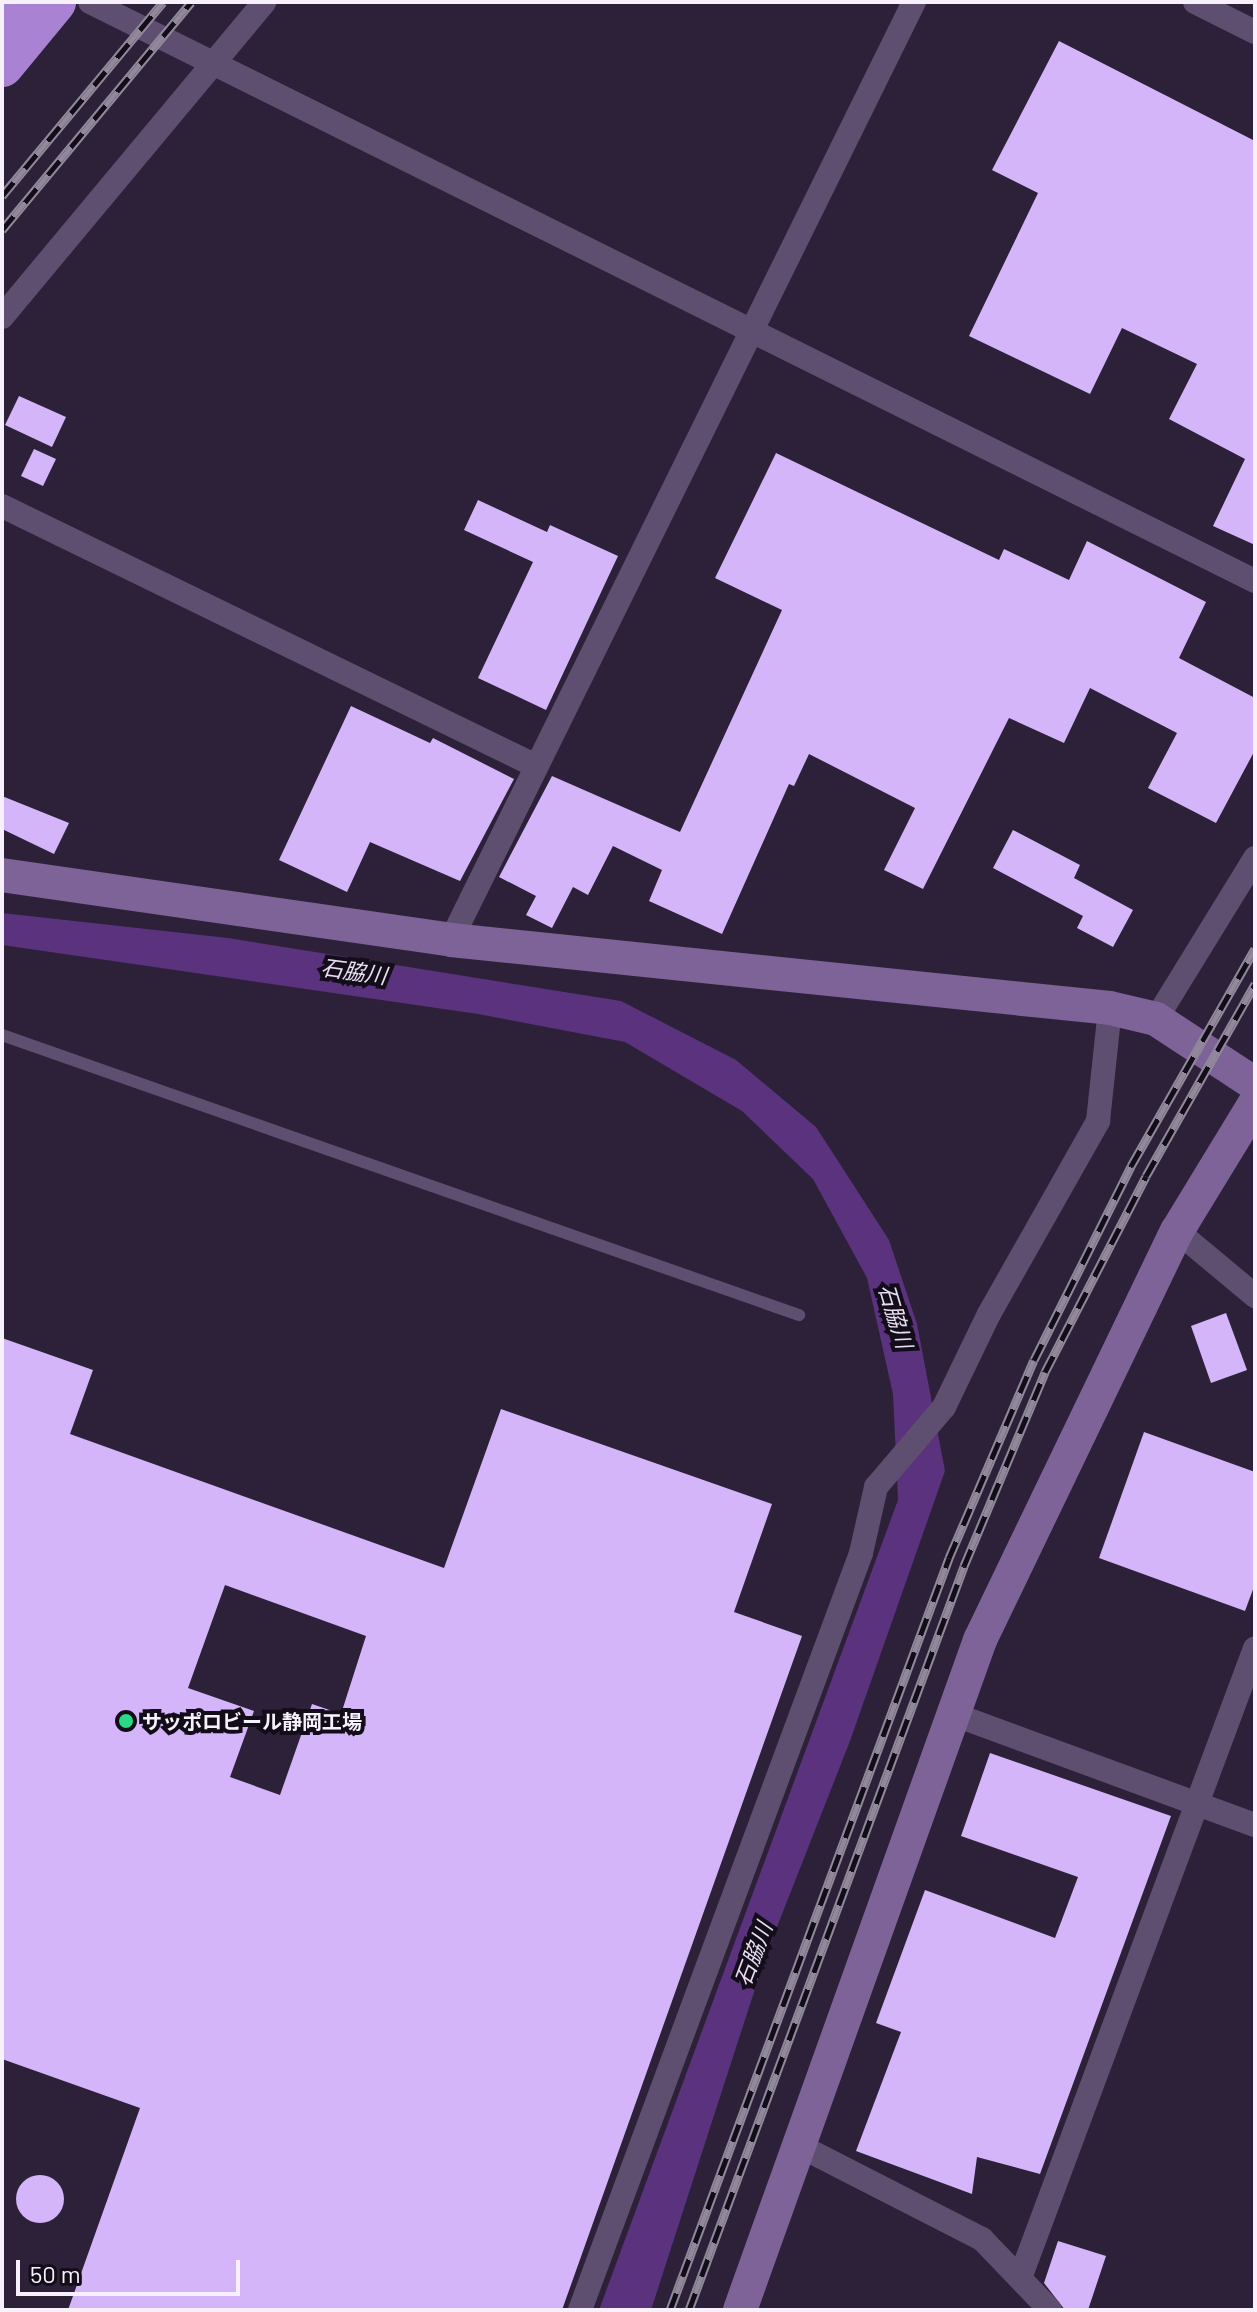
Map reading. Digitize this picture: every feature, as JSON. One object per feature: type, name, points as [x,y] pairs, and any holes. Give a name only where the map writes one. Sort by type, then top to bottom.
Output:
[{"type":"highway","points":[[2,10],[8,2]]},
{"type":"highway","points":[[2,65],[54,2]]},
{"type":"street","points":[[90,2],[1255,581]]},
{"type":"street","points":[[2,317],[264,2]]},
{"type":"street","points":[[451,940],[534,765],[914,2]]},
{"type":"street","points":[[1195,2],[1255,32]]},
{"type":"street","points":[[2,506],[534,765]]},
{"type":"street","points":[[1156,1019],[1255,858]]},
{"type":"street","points":[[2,875],[451,940],[1110,1008],[1156,1019],[1255,1084]]},
{"type":"street","points":[[580,2310],[861,1553],[876,1487],[944,1407],[989,1314],[1098,1121],[1110,1008]]},
{"type":"street","points":[[740,2310],[980,1640],[1177,1231],[1255,1103]]},
{"type":"street","points":[[1177,1231],[1255,1296]]},
{"type":"street","points":[[1020,2278],[1254,1653]]},
{"type":"street","points":[[953,1714],[1255,1825]]},
{"type":"street","points":[[798,2145],[982,2239],[1050,2310]]},
{"type":"lane","points":[[2,1035],[799,1315]]},
{"type":"water","name":"石脇川","points":[[2,913],[228,938],[621,1001],[736,1060],[816,1127],[889,1240],[917,1324],[945,1471],[850,1741],[766,1955],[651,2310],[599,2310],[898,1500],[893,1394],[867,1278],[813,1179],[742,1111],[625,1042],[478,1014],[2,945]]},
{"type":"building","points":[[1059,41],[1255,141],[1255,545],[1213,526],[1245,459],[1169,419],[1197,364],[1122,328],[1090,394],[969,336],[1038,193],[992,170]]},
{"type":"building","points":[[19,396],[66,417],[52,447],[5,425]]},
{"type":"building","points":[[34,449],[56,459],[43,486],[21,476]]},
{"type":"building","points":[[776,453],[999,560],[1004,549],[1069,580],[1087,541],[1206,602],[1179,658],[1255,698],[1255,750],[1216,823],[1148,788],[1177,733],[1090,688],[1064,743],[1009,718],[923,889],[884,870],[915,808],[809,754],[794,786],[789,784],[722,934],[649,901],[662,870],[613,846],[588,895],[573,887],[552,928],[526,915],[536,896],[499,877],[552,776],[680,832],[782,610],[715,578]]},
{"type":"building","points":[[478,500],[547,532],[550,525],[618,556],[546,710],[478,678],[533,562],[464,530]]},
{"type":"building","points":[[351,706],[430,743],[433,738],[514,779],[460,881],[370,842],[347,892],[279,860]]},
{"type":"building","points":[[2,796],[69,823],[54,854],[2,829]]},
{"type":"building","points":[[1013,830],[1080,865],[1074,878],[1133,910],[1113,947],[1077,928],[1083,916],[993,868]]},
{"type":"building","points":[[1226,1313],[1247,1370],[1211,1383],[1191,1326]]},
{"type":"building","points":[[2,1338],[93,1370],[70,1434],[444,1568],[501,1409],[772,1504],[734,1612],[802,1636],[562,2310],[68,2310],[140,2108],[2,2059]],"holes":[[[225,1585],[366,1636],[341,1714],[312,1704],[280,1795],[230,1777],[254,1711],[188,1688]]]},
{"type":"building","points":[[1144,1432],[1255,1472],[1255,1584],[1245,1611],[1099,1558]]},
{"type":"building","points":[[990,1753],[1171,1816],[1040,2174],[977,2157],[972,2194],[856,2151],[901,2032],[876,2023],[925,1890],[1055,1938],[1078,1877],[961,1836]]},
{"type":"building","points":[[40,2175],[57,2182],[64,2199],[57,2216],[40,2223],[23,2216],[16,2199],[23,2182]]},
{"type":"building","points":[[1058,2241],[1106,2256],[1088,2310],[1065,2310],[1044,2283]]},
{"type":"railway","points":[[2,196],[163,2]]},
{"type":"railway","points":[[2,230],[191,2]]},
{"type":"railway","points":[[670,2310],[949,1558],[1034,1360],[1131,1166],[1255,949]]},
{"type":"railway","points":[[689,2310],[964,1566],[1045,1372],[1146,1176],[1255,984]]},
{"type":"place","name":"サッポロビール静岡工場","points":[[126,1721]]}]
